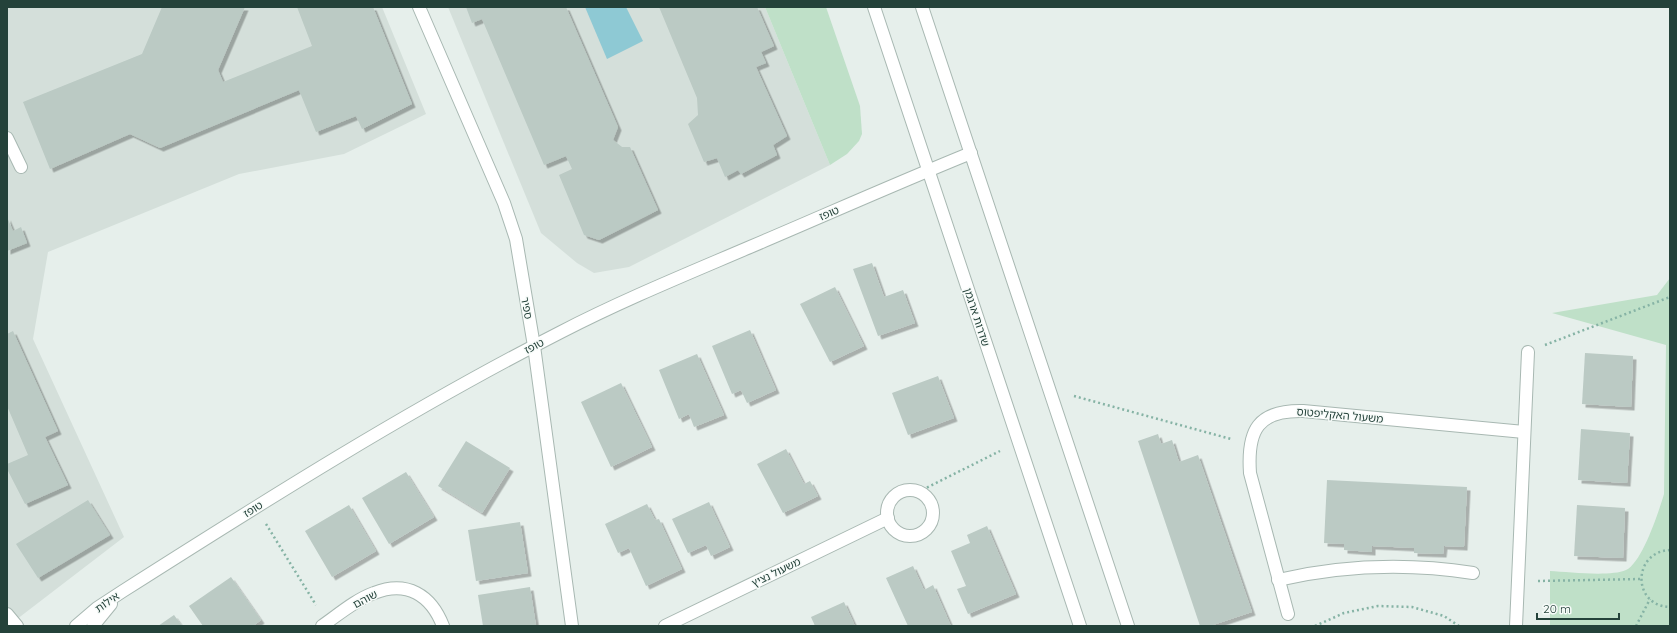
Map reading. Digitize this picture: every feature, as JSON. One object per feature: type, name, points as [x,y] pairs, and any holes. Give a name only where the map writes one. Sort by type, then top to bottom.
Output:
[{"type":"street","name":"ספיר","points":[[419,7],[510,220],[518,250],[534,346],[572,626]]},
{"type":"street","name":"שדרות ארגמן","points":[[874,7],[1080,626]]},
{"type":"street","points":[[922,7],[1128,626]]},
{"type":"street","points":[[7,138],[21,167]]},
{"type":"street","name":"טופז","points":[[123,591],[408,415],[534,346],[632,298],[928,170],[971,153]]},
{"type":"street","points":[[1516,626],[1528,352]]},
{"type":"street","name":"משעול האקליפטוס","points":[[1288,614],[1250,473],[1250,445],[1254,432],[1261,422],[1272,415],[1286,411],[1524,432]]},
{"type":"street","points":[[905,491],[918,492],[929,500],[932,509],[931,522],[923,532],[914,536],[902,535],[891,526],[888,518],[888,505],[897,495],[905,491]]},
{"type":"street","name":"משעול נציץ","points":[[665,626],[888,518]]},
{"type":"street","points":[[1278,580],[1327,571],[1375,567],[1423,567],[1473,573]]},
{"type":"street","name":"שוהם","points":[[324,624],[374,592],[401,588],[426,598],[436,609],[443,626]]},
{"type":"street","name":"אילות","points":[[76,626],[97,608],[123,591]]},
{"type":"street","name":"אילות","points":[[94,626],[103,612],[123,591]]},
{"type":"street","points":[[7,614],[17,626]]},
{"type":"path","points":[[1528,352],[1670,297]]},
{"type":"path","points":[[1049,389],[1250,445]]},
{"type":"path","points":[[918,492],[1018,442]]},
{"type":"path","points":[[256,508],[324,624]]},
{"type":"path","points":[[1670,550],[1658,552],[1649,559],[1643,568],[1641,579],[1643,590],[1650,599],[1659,605],[1670,607]]},
{"type":"path","points":[[1518,581],[1641,579]]},
{"type":"path","points":[[1636,626],[1650,599]]},
{"type":"path","points":[[1315,626],[1344,613],[1378,606],[1412,607],[1444,616],[1459,626]]},
{"type":"shaded area","points":[[7,7],[382,7],[426,114],[344,154],[239,174],[48,252],[33,339],[124,537],[8,626]]},
{"type":"shaded area","points":[[448,7],[765,7],[830,165],[629,267],[594,273],[577,263],[541,233]]},
{"type":"green space","points":[[765,7],[826,7],[860,106],[862,134],[859,141],[847,154],[830,165]]},
{"type":"green space","points":[[1670,278],[1670,626],[1550,626],[1550,571],[1600,574],[1626,570],[1638,558],[1649,536],[1664,494],[1666,345],[1552,313],[1657,295]]},
{"type":"water","points":[[585,7],[626,7],[643,41],[607,59]]},
{"type":"building","points":[[162,7],[245,7],[218,70],[223,82],[312,46],[297,7],[373,7],[412,104],[362,129],[356,116],[316,132],[299,90],[160,148],[130,134],[50,169],[23,102],[142,54]]},
{"type":"building","points":[[466,7],[566,7],[618,127],[613,140],[622,147],[630,147],[658,210],[599,240],[584,235],[559,175],[572,169],[566,156],[544,165],[482,19],[472,23]]},
{"type":"building","points":[[659,7],[757,7],[774,46],[761,52],[766,63],[756,67],[787,136],[773,145],[777,155],[741,174],[738,170],[725,177],[717,158],[704,162],[688,124],[698,115],[697,98]]},
{"type":"building","points":[[7,217],[13,231],[21,227],[27,243],[7,251]]},
{"type":"building","points":[[872,263],[884,297],[903,290],[915,323],[878,336],[853,269]]},
{"type":"building","points":[[835,287],[864,346],[830,362],[800,304]]},
{"type":"building","points":[[750,330],[776,390],[747,403],[741,390],[732,394],[712,346]]},
{"type":"building","points":[[13,331],[58,431],[45,437],[68,485],[25,504],[7,469],[7,464],[28,455],[7,406],[7,334]]},
{"type":"building","points":[[1585,353],[1633,356],[1631,407],[1582,404]]},
{"type":"building","points":[[697,354],[724,415],[694,427],[689,414],[679,419],[659,370]]},
{"type":"building","points":[[938,376],[954,418],[908,435],[892,393]]},
{"type":"building","points":[[621,383],[652,447],[611,467],[581,402]]},
{"type":"building","points":[[1581,429],[1630,433],[1627,483],[1578,480]]},
{"type":"building","points":[[1158,434],[1161,444],[1172,440],[1179,462],[1198,455],[1252,612],[1210,626],[1200,626],[1138,441]]},
{"type":"building","points":[[466,441],[510,468],[482,513],[438,486]]},
{"type":"building","points":[[786,449],[804,484],[810,481],[818,496],[783,513],[757,464]]},
{"type":"building","points":[[406,472],[434,517],[389,544],[362,498]]},
{"type":"building","points":[[1327,480],[1467,487],[1464,547],[1444,546],[1443,554],[1414,553],[1414,548],[1372,546],[1372,552],[1344,550],[1344,544],[1324,543]]},
{"type":"building","points":[[88,500],[110,535],[38,578],[16,544]]},
{"type":"building","points":[[709,502],[730,547],[711,556],[706,545],[688,553],[672,519]]},
{"type":"building","points":[[647,504],[655,520],[659,519],[682,569],[646,586],[629,548],[618,553],[605,524]]},
{"type":"building","points":[[349,505],[376,551],[332,577],[305,531]]},
{"type":"building","points":[[1577,505],[1625,508],[1623,558],[1574,556]]},
{"type":"building","points":[[520,522],[528,573],[476,581],[468,530]]},
{"type":"building","points":[[987,526],[1016,594],[968,614],[957,589],[966,586],[951,551],[970,543],[967,535]]},
{"type":"building","points":[[913,566],[924,590],[933,585],[951,626],[908,626],[886,578]]},
{"type":"building","points":[[231,577],[261,620],[253,626],[203,626],[189,606]]},
{"type":"building","points":[[530,587],[536,626],[483,626],[478,595]]},
{"type":"building","points":[[844,602],[855,626],[815,626],[811,617]]},
{"type":"building","points":[[174,615],[182,626],[158,626]]}]
